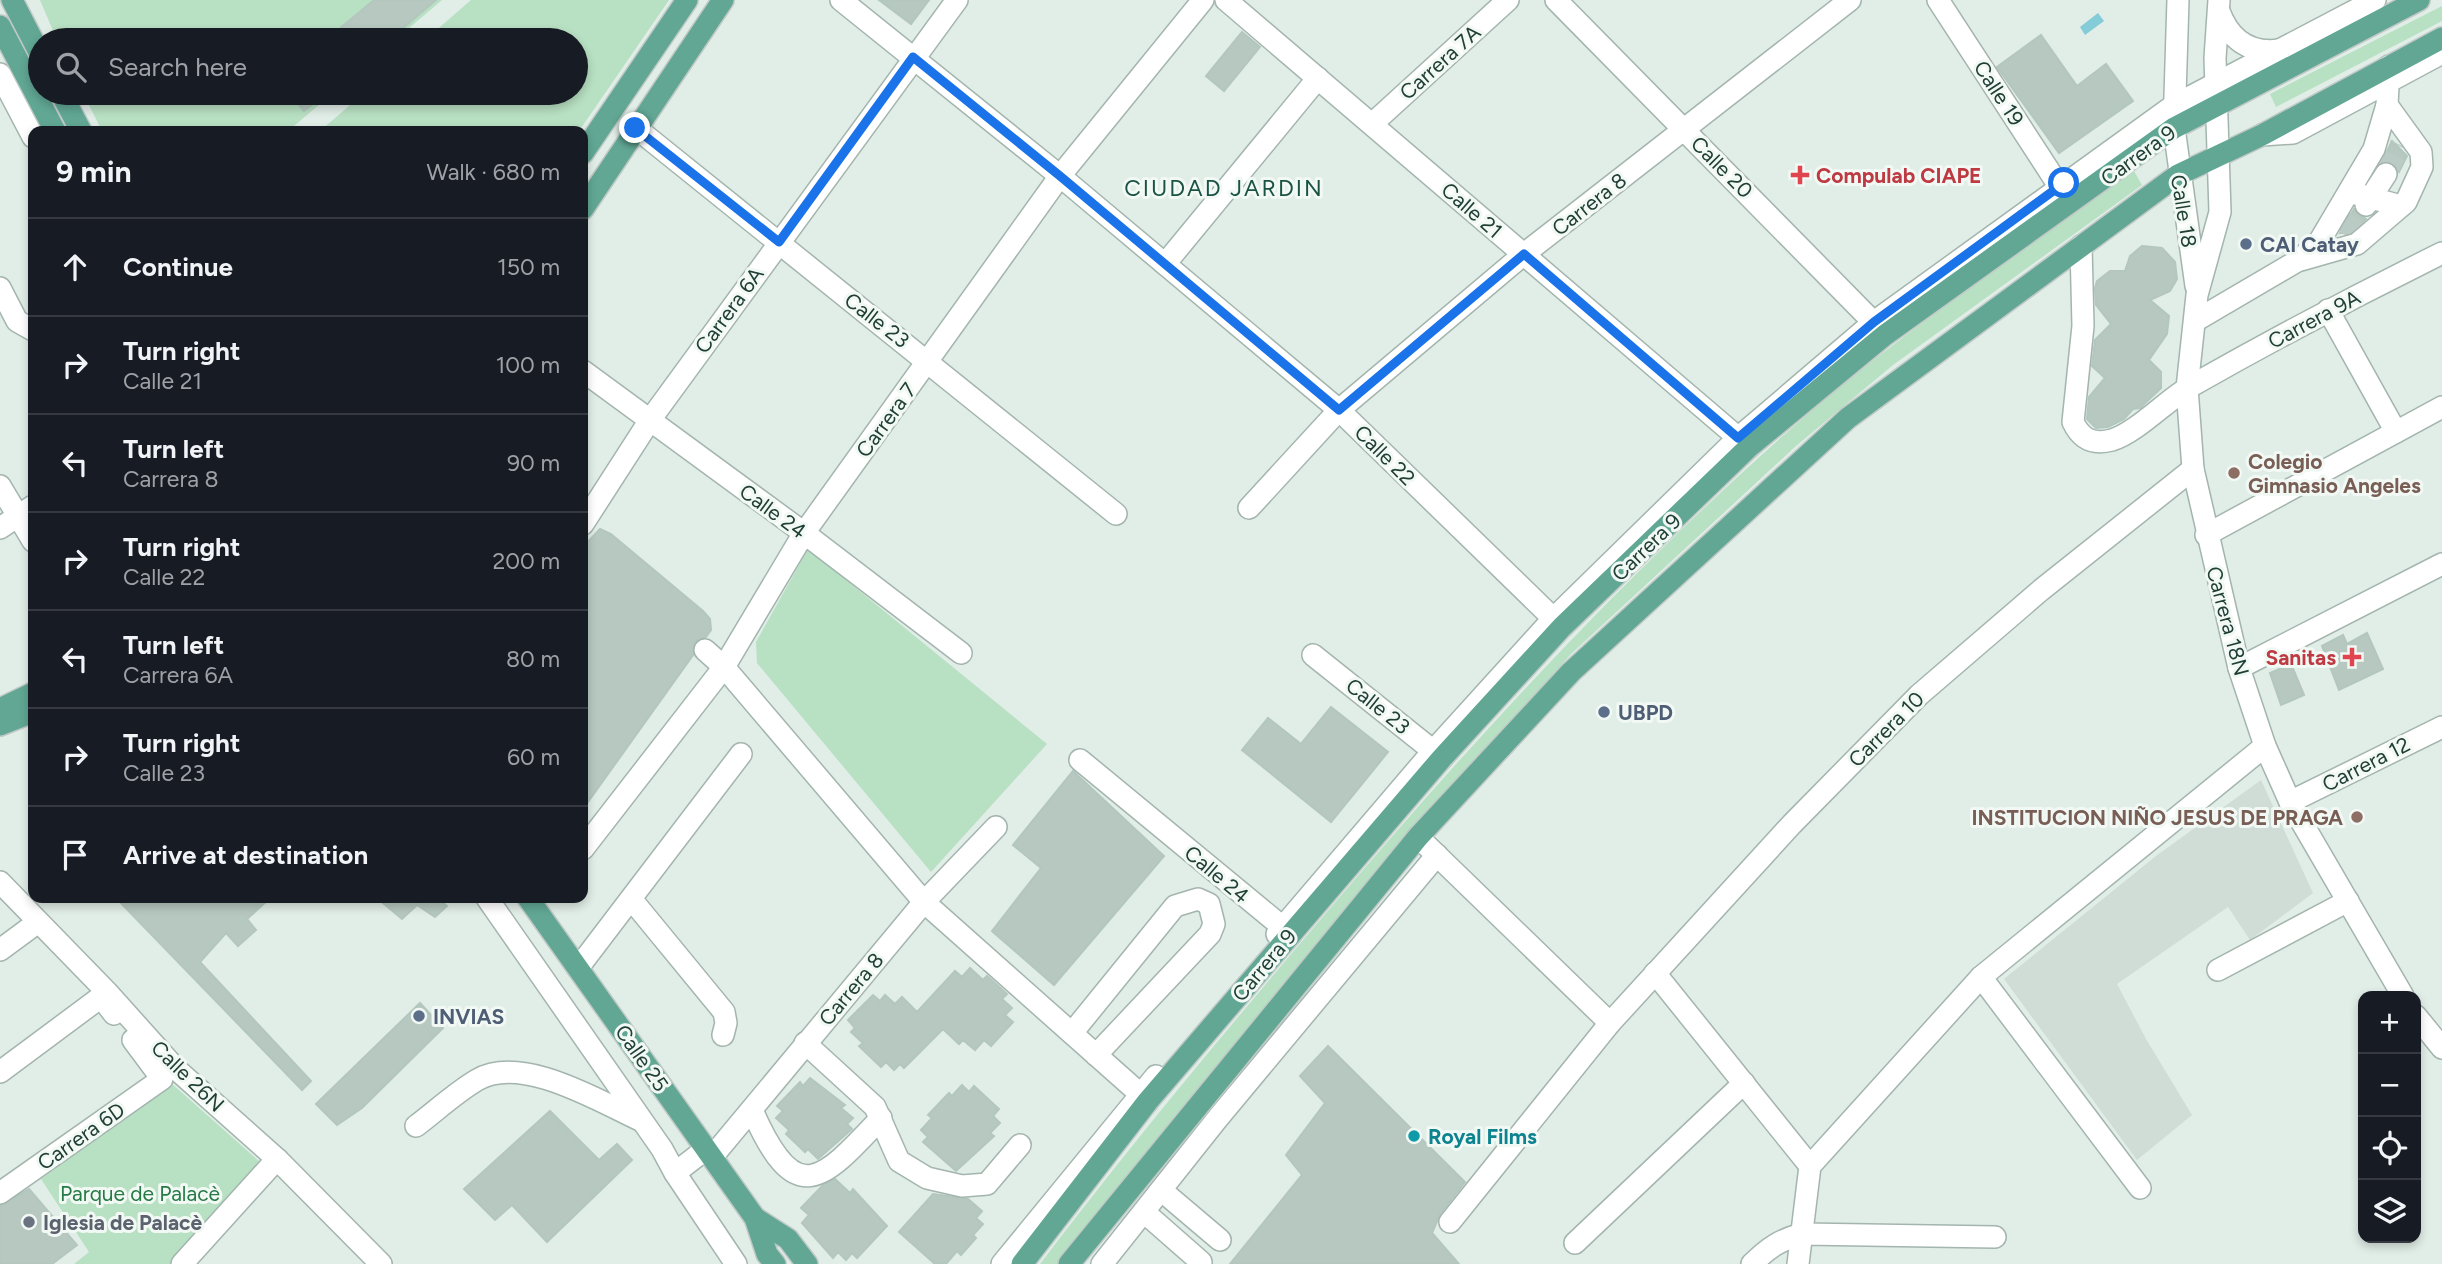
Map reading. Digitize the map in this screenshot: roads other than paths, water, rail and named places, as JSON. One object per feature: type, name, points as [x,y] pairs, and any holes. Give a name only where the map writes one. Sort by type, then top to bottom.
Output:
[{"type":"main road","points":[[12,0],[28,31]]},
{"type":"main road","points":[[588,146],[687,0]]},
{"type":"main road","points":[[588,201],[723,0]]},
{"type":"main road","name":"Carrera 9","points":[[1022,1264],[1144,1098],[1438,754],[1557,624],[1743,442],[1880,328],[2174,128],[2419,0]]},
{"type":"main road","points":[[0,26],[28,79]]},
{"type":"main road","name":"Carrera 9","points":[[1069,1264],[1418,837],[1571,671],[1847,418],[2178,175],[2220,152],[2262,135],[2388,73],[2441,44]]},
{"type":"main road","points":[[41,105],[52,126]]},
{"type":"main road","points":[[67,105],[78,126]]},
{"type":"main road","points":[[0,709],[28,696]]},
{"type":"main road","points":[[0,725],[28,714]]},
{"type":"main road","name":"Calle 25","points":[[537,903],[578,968],[755,1218],[767,1254],[775,1264]]},
{"type":"main road","name":"Calle 25","points":[[755,1218],[788,1239],[807,1264]]},
{"type":"street","name":"Calle 22","points":[[841,0],[1060,176],[1339,410],[1557,624]]},
{"type":"street","name":"Carrera 6A","points":[[588,516],[650,420],[957,0]]},
{"type":"street","name":"Carrera 7","points":[[588,843],[724,667],[804,533],[1060,176],[1203,0]]},
{"type":"street","name":"Calle 21","points":[[1226,0],[1743,442]]},
{"type":"street","name":"Carrera 7A","points":[[1372,124],[1508,0]]},
{"type":"street","name":"Calle 20","points":[[1556,0],[1880,328]]},
{"type":"street","name":"Carrera 8","points":[[1249,508],[1339,410],[1524,254],[1850,0]]},
{"type":"street","name":"Calle 19","points":[[1938,0],[2059,186]]},
{"type":"street","name":"Calle 18","points":[[2178,0],[2174,128],[2178,175],[2197,295]]},
{"type":"street","points":[[1880,328],[2059,186],[2173,106],[2216,81],[2285,50],[2375,0]]},
{"type":"street","points":[[2219,5],[2225,26],[2235,39],[2249,48],[2266,52],[2285,50]]},
{"type":"street","name":"Calle 18","points":[[2219,5],[2216,81],[2220,212]]},
{"type":"street","points":[[2362,199],[2387,105],[2388,73]]},
{"type":"street","points":[[0,74],[28,127]]},
{"type":"street","points":[[1165,264],[1318,78]]},
{"type":"street","points":[[2299,260],[2357,244],[2401,206],[2422,167],[2421,152],[2401,136],[2387,105]]},
{"type":"street","name":"Calle 23","points":[[635,128],[928,360],[1116,514]]},
{"type":"street","points":[[2195,321],[2299,260],[2386,174]]},
{"type":"street","points":[[2362,199],[2401,206]]},
{"type":"street","name":"Carrera 18N","points":[[2220,212],[2197,295],[2188,388],[2193,469],[2206,535],[2239,668],[2265,746],[2290,803],[2400,991]]},
{"type":"street","points":[[2327,253],[2345,235]]},
{"type":"street","name":"Carrera 9A","points":[[2081,246],[2082,326],[2073,422],[2079,435],[2090,441],[2113,440],[2188,388],[2328,310],[2442,253]]},
{"type":"street","points":[[0,288],[17,321],[28,327]]},
{"type":"street","points":[[2328,310],[2396,432]]},
{"type":"street","name":"Calle 24","points":[[588,375],[804,533],[961,653]]},
{"type":"street","points":[[2206,535],[2442,407]]},
{"type":"street","name":"Carrera 10","points":[[1450,1222],[1610,1023],[1792,824],[1919,695],[2041,590],[2193,469]]},
{"type":"street","points":[[0,486],[26,511],[0,528]]},
{"type":"street","points":[[2239,668],[2442,564]]},
{"type":"street","points":[[705,650],[724,667],[924,902],[1144,1098],[1002,1264]]},
{"type":"street","name":"Calle 23","points":[[1313,654],[1438,754]]},
{"type":"street","name":"Carrera 12","points":[[2290,803],[2442,727]]},
{"type":"street","points":[[1798,1264],[1810,1166],[1981,977],[2265,746]]},
{"type":"street","points":[[578,968],[741,754]]},
{"type":"street","name":"Calle 24","points":[[1080,760],[1287,931]]},
{"type":"street","name":"Carrera 8","points":[[675,1173],[709,1153],[752,1110],[924,902],[996,827]]},
{"type":"street","points":[[1418,837],[1610,1023]]},
{"type":"street","points":[[1102,1264],[1437,855]]},
{"type":"street","name":"Calle 26N","points":[[0,882],[107,992],[176,1069],[277,1159],[381,1264]]},
{"type":"street","points":[[1072,1033],[1091,1014],[1175,906],[1198,899],[1209,904],[1214,924],[1210,934],[1096,1055]]},
{"type":"street","points":[[632,900],[724,1012],[726,1023],[723,1035]]},
{"type":"street","points":[[2218,970],[2348,901]]},
{"type":"street","points":[[490,903],[642,1120],[736,1264]]},
{"type":"street","points":[[0,950],[38,922]]},
{"type":"street","points":[[1656,973],[1810,1166]]},
{"type":"street","points":[[1981,977],[2140,1188]]},
{"type":"street","name":"Carrera 6D","points":[[0,1072],[101,997],[162,1079],[0,1193]]},
{"type":"street","points":[[2421,1022],[2442,1048]]},
{"type":"street","points":[[806,1043],[863,1094],[881,1118],[899,1161],[928,1178],[962,1186],[987,1184],[1020,1145]]},
{"type":"street","points":[[416,1126],[478,1079],[505,1070],[553,1081],[642,1120]]},
{"type":"street","points":[[1575,1243],[1744,1083]]},
{"type":"street","points":[[752,1110],[781,1161],[795,1175],[810,1177],[838,1164],[881,1118]]},
{"type":"street","points":[[182,1264],[277,1159]]},
{"type":"street","points":[[1161,1190],[1220,1240]]},
{"type":"street","points":[[1144,1212],[1201,1262]]},
{"type":"street","points":[[1752,1264],[1767,1249],[1785,1238],[1803,1234],[1995,1237]]},
{"type":"water","points":[[2098,13],[2104,21],[2085,35],[2080,27]]},
{"type":"tunnel","points":[[2386,174],[2400,145]]},
{"type":"tunnel","points":[[2345,235],[2366,205]]},
{"type":"place","name":"Compulab CIAPE","points":[[1800,175]]},
{"type":"place","name":"CAI Catay","points":[[2246,244]]},
{"type":"place","name":"Colegio Gimnasio Angeles","points":[[2234,473]]},
{"type":"place","name":"Sanitas","points":[[2352,657]]},
{"type":"place","name":"UBPD","points":[[1604,712]]},
{"type":"place","name":"INSTITUCION NIÑO JESUS DE PRAGA","points":[[2357,817]]},
{"type":"place","name":"INVIAS","points":[[419,1016]]},
{"type":"place","name":"Royal Films","points":[[1414,1136]]},
{"type":"place","name":"Iglesia de Palacè","points":[[29,1222]]},
{"type":"district","name":"CIUDAD JARDIN","points":[[1224,188]]},
{"type":"park label","name":"Parque de Palacè","points":[[140,1193]]}]
